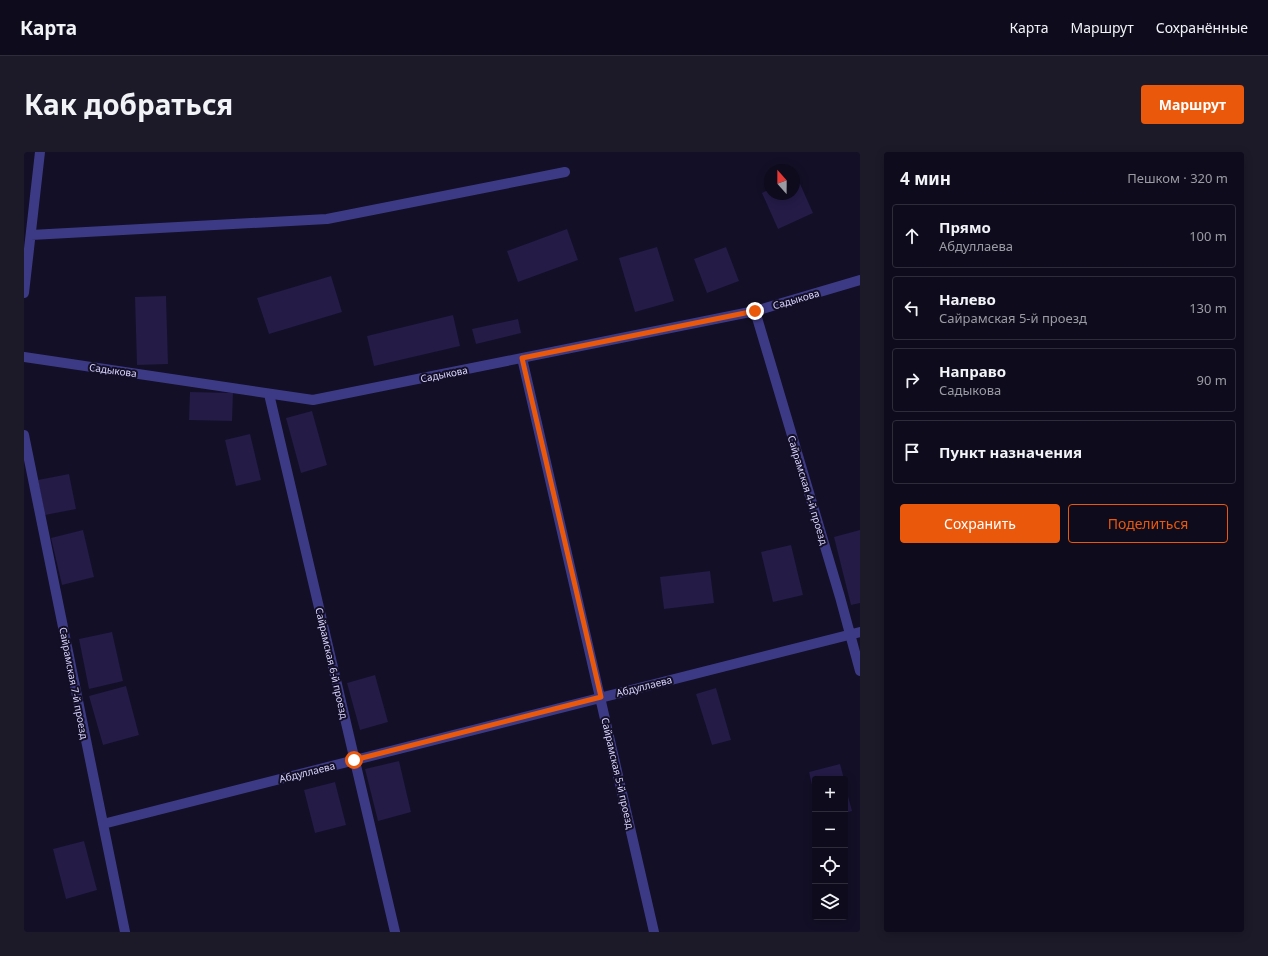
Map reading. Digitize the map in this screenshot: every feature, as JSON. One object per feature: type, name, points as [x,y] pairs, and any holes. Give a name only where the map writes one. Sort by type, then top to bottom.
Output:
[{"type":"street","points":[[24,293],[40,152]]},
{"type":"street","points":[[31,235],[327,219],[565,172]]},
{"type":"street","name":"Садыкова","points":[[24,357],[313,400],[755,311],[860,280]]},
{"type":"street","name":"Сайрамская 4-й проезд","points":[[755,311],[855,633],[860,671]]},
{"type":"street","name":"Сайрамская 5-й проезд","points":[[522,358],[654,932]]},
{"type":"street","name":"Сайрамская 6-й проезд","points":[[269,394],[394,932]]},
{"type":"street","name":"Сайрамская 7-й проезд","points":[[24,435],[125,932]]},
{"type":"street","name":"Абдуллаева","points":[[103,824],[855,633]]},
{"type":"building","points":[[800,184],[813,213],[778,229],[765,200],[800,200]]},
{"type":"building","points":[[567,229],[578,260],[518,282],[507,251]]},
{"type":"building","points":[[657,247],[674,301],[635,312],[619,258]]},
{"type":"building","points":[[726,247],[739,281],[707,293],[694,259]]},
{"type":"building","points":[[331,276],[342,312],[269,334],[257,298]]},
{"type":"building","points":[[166,296],[168,364],[137,365],[135,297]]},
{"type":"building","points":[[453,315],[460,346],[374,366],[367,336]]},
{"type":"building","points":[[518,319],[521,333],[476,344],[472,329]]},
{"type":"building","points":[[190,392],[233,393],[232,421],[189,420]]},
{"type":"building","points":[[312,411],[327,465],[301,473],[286,418]]},
{"type":"building","points":[[250,434],[261,480],[236,486],[225,440]]},
{"type":"building","points":[[69,474],[76,509],[45,515],[38,480]]},
{"type":"building","points":[[83,530],[94,577],[62,585],[51,538]]},
{"type":"building","points":[[860,530],[860,603],[851,605],[834,537]]},
{"type":"building","points":[[791,545],[803,595],[773,602],[761,552]]},
{"type":"building","points":[[710,571],[714,603],[664,609],[660,577]]},
{"type":"building","points":[[112,632],[123,681],[89,689],[79,639]]},
{"type":"building","points":[[375,675],[388,722],[360,730],[347,683]]},
{"type":"building","points":[[126,686],[139,735],[103,745],[89,696]]},
{"type":"building","points":[[716,688],[731,740],[712,745],[696,694]]},
{"type":"building","points":[[399,761],[411,812],[378,821],[365,769]]},
{"type":"building","points":[[840,764],[843,776],[812,776],[812,785],[809,772]]},
{"type":"building","points":[[335,782],[346,825],[315,833],[304,790]]},
{"type":"building","points":[[848,796],[852,811],[848,812]]},
{"type":"building","points":[[84,841],[97,890],[66,899],[53,849]]},
{"type":"route","points":[[354,760],[601,697],[522,358],[755,311]]}]
